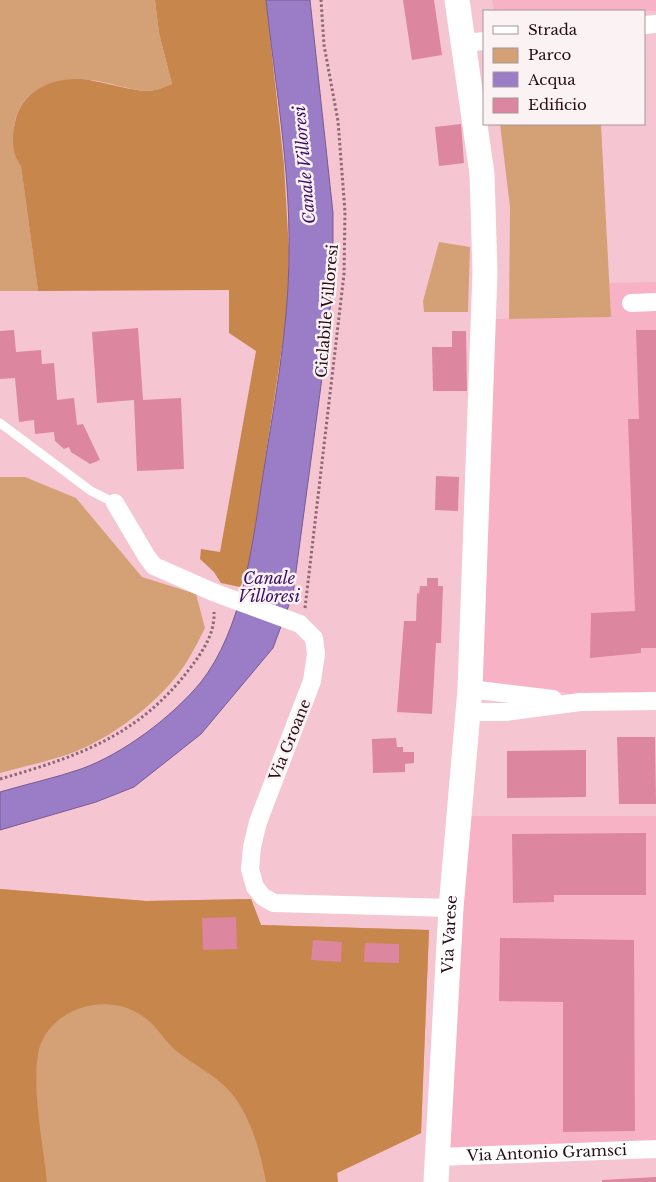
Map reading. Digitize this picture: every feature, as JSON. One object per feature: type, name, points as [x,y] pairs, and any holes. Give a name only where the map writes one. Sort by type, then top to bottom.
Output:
[{"type":"street","name":"Via Varese","points":[[436,1182],[451,908],[469,700],[485,221],[474,42],[456,0]]},
{"type":"street","points":[[631,303],[656,302]]},
{"type":"street","points":[[116,503],[147,558],[154,566],[219,594],[296,623]]},
{"type":"street","name":"Via Groane","points":[[296,623],[314,638],[315,669],[309,692],[258,822],[250,864],[257,890],[263,897],[274,902],[451,908]]},
{"type":"street","points":[[469,700],[656,701]]},
{"type":"street","name":"Via Antonio Gramsci","points":[[438,1157],[656,1149]]},
{"type":"lane","points":[[0,424],[92,490],[116,503]]},
{"type":"path","name":"Ciclabile Villoresi","points":[[296,623],[306,605],[310,576],[344,274],[345,212],[338,121],[324,45],[321,0]]},
{"type":"path","points":[[0,779],[49,765],[97,746],[135,723],[153,709],[181,680],[204,649],[213,624],[219,594]]},
{"type":"shaded area","points":[[155,0],[266,0],[284,165],[289,251],[287,314],[249,567],[240,587],[221,583],[214,572],[200,559],[201,549],[220,552],[256,351],[229,333],[229,290],[38,291],[21,166],[14,150],[14,128],[19,110],[26,99],[45,85],[69,79],[81,79],[147,91],[157,90],[172,84],[159,33]]},
{"type":"shaded area","points":[[492,0],[656,0],[656,11],[494,10]]},
{"type":"shaded area","points":[[656,282],[656,698],[585,699],[562,692],[476,688],[490,319],[610,317],[609,283]]},
{"type":"shaded area","points":[[467,816],[656,816],[656,1147],[444,1152]]},
{"type":"shaded area","points":[[0,889],[146,901],[251,899],[261,925],[429,930],[421,1133],[337,1173],[338,1182],[266,1182],[250,1125],[239,1103],[227,1088],[175,1050],[151,1023],[141,1015],[115,1005],[101,1004],[87,1006],[61,1018],[51,1027],[43,1039],[38,1052],[36,1088],[47,1182],[0,1182]]},
{"type":"green space","points":[[0,0],[155,0],[159,33],[172,84],[157,90],[147,91],[91,80],[66,81],[55,83],[34,92],[19,109],[15,121],[14,144],[16,156],[21,165],[38,291],[0,291]]},
{"type":"green space","points":[[500,125],[601,125],[611,317],[509,319],[510,207]]},
{"type":"green space","points":[[439,242],[470,247],[468,312],[424,312],[423,301]]},
{"type":"green space","points":[[0,477],[25,477],[76,498],[142,577],[196,594],[205,628],[191,654],[170,684],[158,697],[117,729],[78,751],[0,773]]},
{"type":"green space","points":[[0,889],[146,901],[251,899],[261,925],[429,930],[421,1133],[337,1173],[338,1182],[0,1182]]},
{"type":"water","name":"Canale Villoresi","points":[[266,0],[310,0],[333,213],[333,275],[328,333],[293,594],[273,648],[201,734],[134,787],[96,802],[0,830],[0,792],[81,769],[97,762],[130,744],[176,708],[201,682],[215,662],[235,615],[249,563],[280,370],[288,281],[289,220],[287,188]]},
{"type":"building","points":[[403,0],[434,0],[442,55],[412,60]]},
{"type":"building","points":[[461,124],[464,163],[439,166],[435,127]]},
{"type":"building","points":[[138,328],[143,400],[181,398],[184,469],[137,471],[134,400],[97,403],[92,332]]},
{"type":"building","points":[[14,330],[16,352],[41,350],[42,364],[54,363],[57,400],[74,398],[77,425],[83,424],[100,460],[90,464],[71,452],[69,447],[64,449],[55,441],[54,432],[35,434],[34,420],[19,422],[15,378],[0,379],[0,331]]},
{"type":"building","points":[[636,330],[656,330],[656,648],[641,648],[641,653],[590,658],[591,613],[635,611],[628,419],[639,419]]},
{"type":"building","points":[[452,331],[466,331],[467,391],[433,391],[432,347],[452,347]]},
{"type":"building","points":[[436,476],[459,477],[458,511],[435,510]]},
{"type":"building","points":[[427,578],[438,578],[438,586],[443,586],[441,643],[436,643],[432,714],[397,712],[404,621],[416,621],[417,593],[419,594],[420,586],[427,586]]},
{"type":"building","points":[[617,737],[655,737],[656,804],[619,804]]},
{"type":"building","points":[[396,738],[397,747],[403,747],[403,752],[414,752],[414,763],[405,764],[405,772],[373,773],[372,739]]},
{"type":"building","points":[[586,750],[586,797],[507,798],[507,751]]},
{"type":"building","points":[[646,833],[646,895],[554,895],[554,902],[513,903],[512,834]]},
{"type":"building","points":[[236,917],[237,949],[203,950],[202,918]]},
{"type":"building","points":[[500,938],[634,940],[635,1131],[563,1132],[563,1002],[499,1001]]},
{"type":"building","points":[[313,940],[342,942],[341,962],[311,960]]},
{"type":"building","points":[[365,943],[399,944],[399,963],[364,962]]},
{"type":"building","points":[[656,1177],[656,1182],[602,1182],[602,1180]]}]
